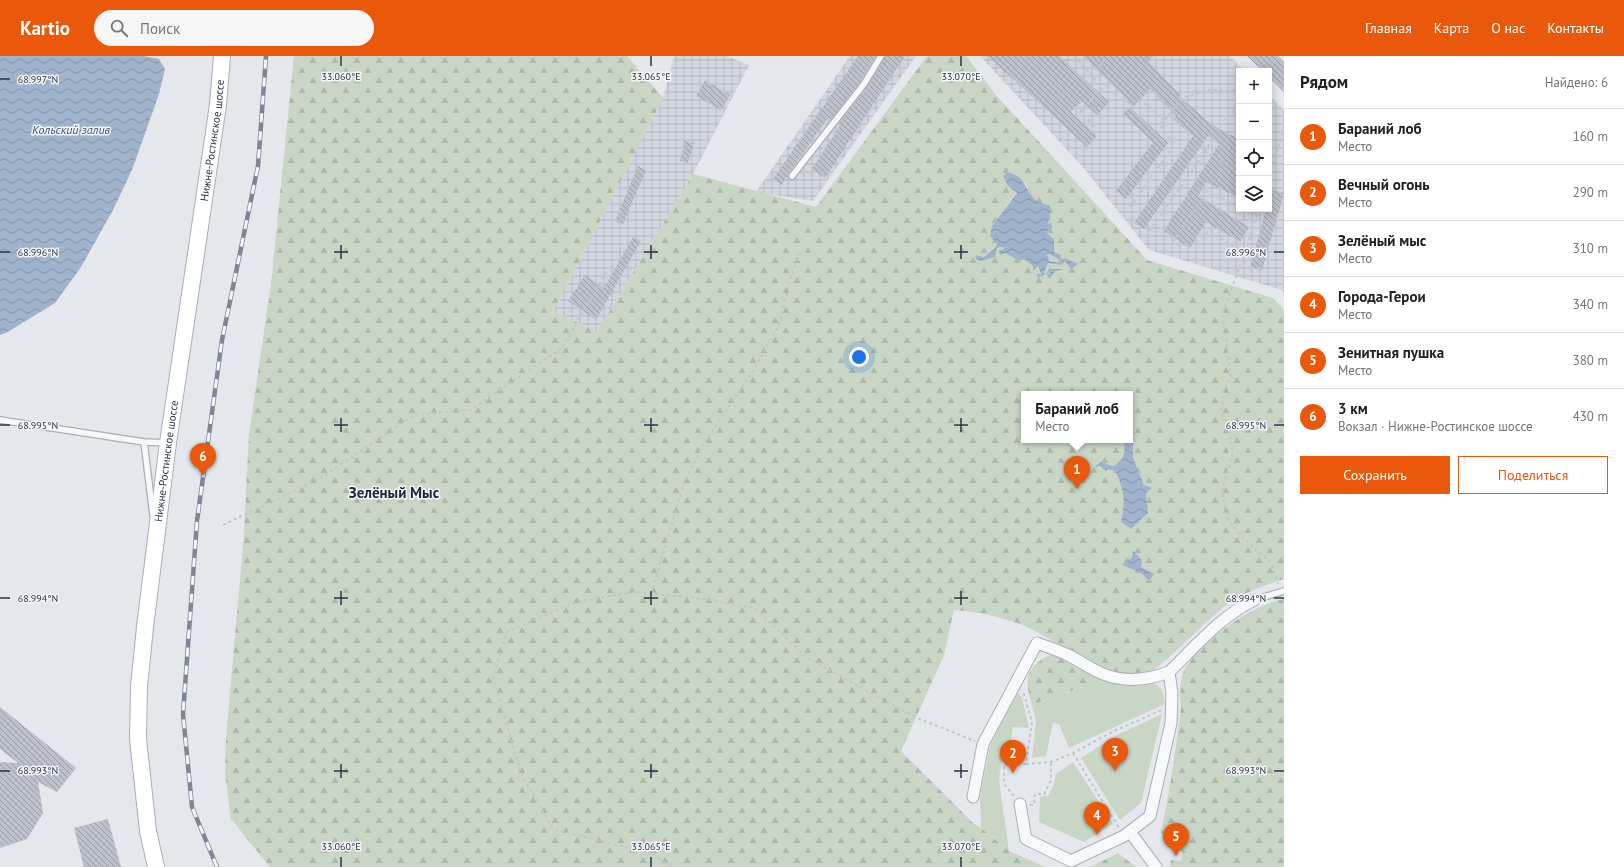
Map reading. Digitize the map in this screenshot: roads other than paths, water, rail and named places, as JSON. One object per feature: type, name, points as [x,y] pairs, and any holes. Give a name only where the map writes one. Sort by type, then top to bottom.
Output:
[{"type":"street","name":"Нижне-Ростинское шоссе","points":[[156,867],[148,831],[138,739],[139,687],[155,538],[218,104],[222,56]]},
{"type":"street","points":[[973,797],[983,744],[1037,643],[1068,655],[1103,674],[1117,679],[1140,680],[1153,678],[1169,672],[1214,626],[1241,607],[1254,600]]},
{"type":"street","points":[[1020,804],[1026,839],[1071,861],[1107,845],[1130,832],[1150,816],[1171,723],[1172,705],[1169,672]]},
{"type":"street","points":[[1130,832],[1156,867]]},
{"type":"lane","points":[[792,176],[864,84],[881,56]]},
{"type":"lane","points":[[0,420],[144,442],[168,444]]},
{"type":"lane","points":[[144,442],[155,538]]},
{"type":"lane","points":[[1254,600],[1284,591]]},
{"type":"water","name":"Кольский залив","points":[[0,56],[144,56],[159,59],[165,69],[159,94],[132,170],[113,210],[81,267],[55,303],[6,333],[0,335]]},
{"type":"water","points":[[1007,172],[1017,175],[1023,181],[1034,199],[1050,206],[1050,219],[1047,224],[1051,223],[1052,228],[1046,232],[1054,240],[1054,252],[1061,255],[1060,260],[1049,254],[1046,256],[1048,256],[1049,261],[1059,263],[1065,258],[1078,264],[1071,269],[1065,261],[1061,265],[1048,263],[1044,273],[1050,274],[1051,269],[1063,269],[1055,271],[1050,279],[1046,274],[1038,278],[1036,274],[1041,274],[1038,266],[1033,271],[1033,266],[1024,259],[1020,261],[1005,253],[1000,255],[999,251],[1004,249],[1002,247],[997,248],[995,257],[981,261],[976,259],[975,255],[984,257],[994,249],[997,244],[990,236],[992,226],[1017,193],[1008,186],[1003,176]]},
{"type":"water","points":[[1124,443],[1133,443],[1133,457],[1144,485],[1152,488],[1146,493],[1148,513],[1131,529],[1121,522],[1123,496],[1121,485],[1115,471],[1108,469],[1106,471],[1100,466],[1094,467],[1101,462],[1113,466],[1117,464],[1122,458]]},
{"type":"water","points":[[1133,550],[1142,561],[1141,567],[1154,574],[1149,581],[1141,573],[1122,565],[1132,557]]},
{"type":"railway","points":[[217,867],[192,807],[183,714],[197,521],[222,340],[258,166],[266,56]]},
{"type":"place","name":"3 км","points":[[203,476]]},
{"type":"place","name":"Бараний лоб","points":[[1077,489]]},
{"type":"place","name":"Зелёный мыс","points":[[1115,771]]},
{"type":"place","name":"Вечный огонь","points":[[1013,773]]},
{"type":"place","name":"Города-Герои","points":[[1097,835]]},
{"type":"place","name":"Зенитная пушка","points":[[1176,856]]},
{"type":"district","name":"Зелёный Мыс","points":[[394,492]]}]
